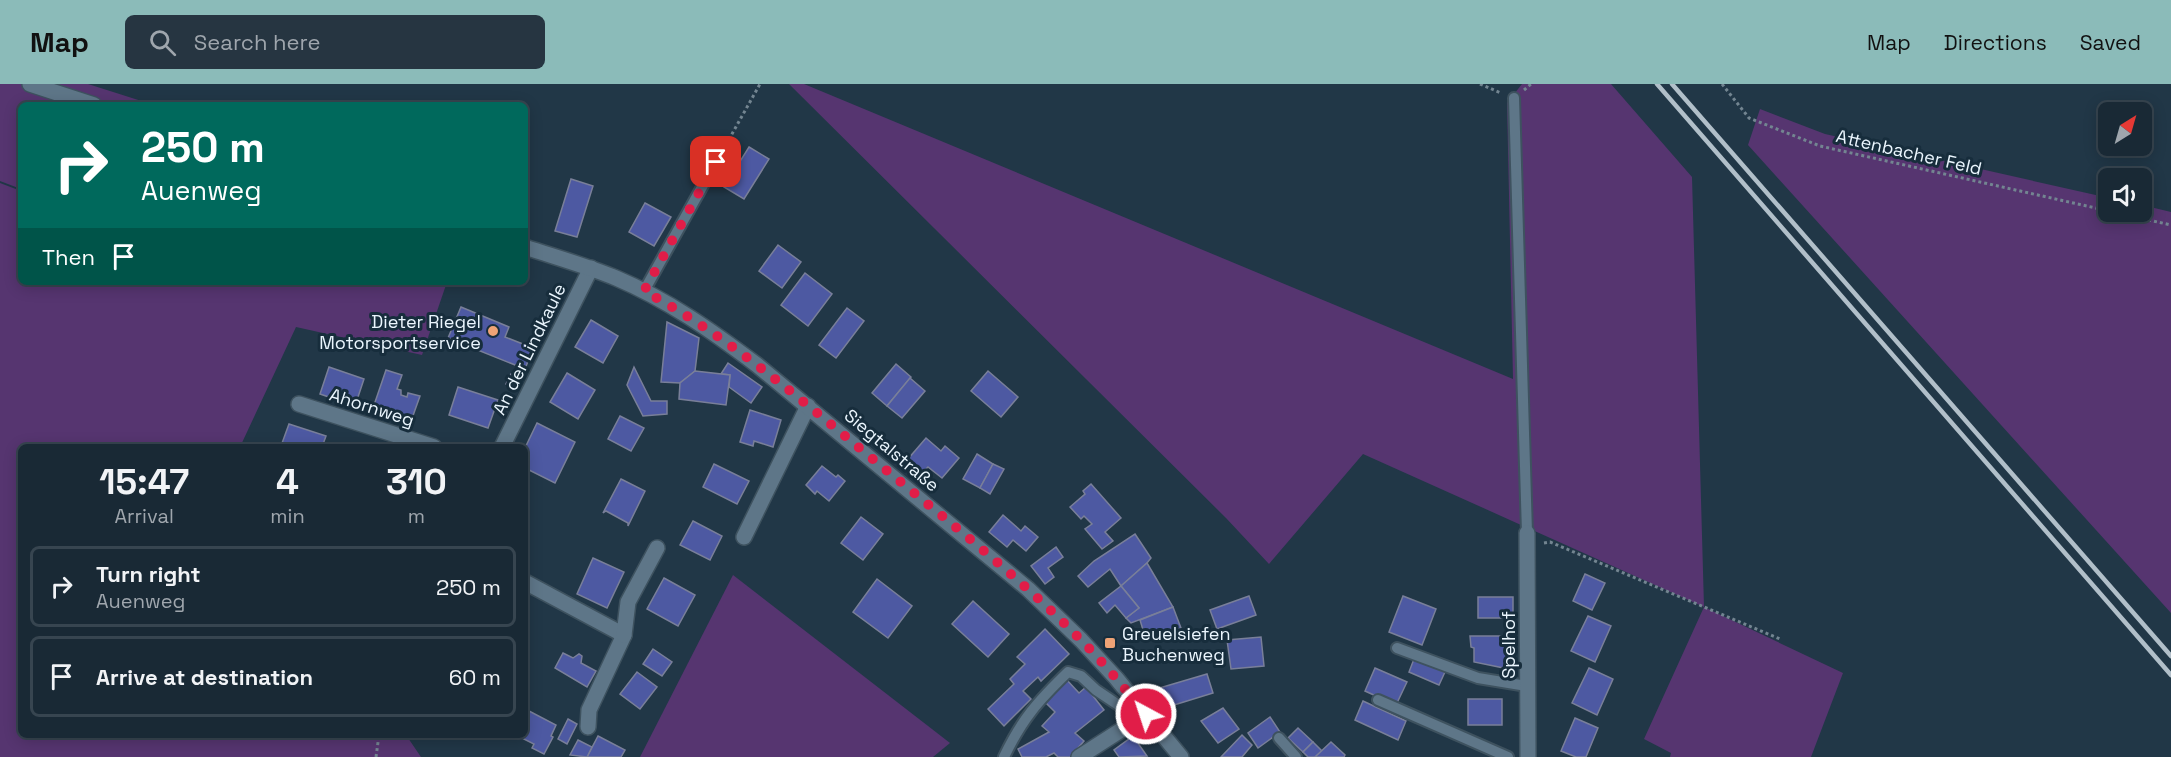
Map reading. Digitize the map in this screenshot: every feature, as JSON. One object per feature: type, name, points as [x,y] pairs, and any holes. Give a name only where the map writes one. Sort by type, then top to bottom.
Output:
[{"type":"street","points":[[30,84],[85,102]]},
{"type":"street","name":"Siegtalstraße","points":[[528,248],[591,268],[644,291],[712,331],[808,406],[1028,589],[1081,640],[1142,716],[1181,757]]},
{"type":"street","name":"An der Lindkaule","points":[[503,444],[591,268]]},
{"type":"street","name":"Ahornweg","points":[[299,404],[425,444]]},
{"type":"street","points":[[744,537],[808,406]]},
{"type":"street","name":"Spelhof","points":[[1527,539],[1528,757]]},
{"type":"street","points":[[588,727],[589,710],[624,635],[628,602],[657,548]]},
{"type":"street","points":[[528,584],[624,635]]},
{"type":"street","points":[[1079,757],[1142,716]]},
{"type":"lane","points":[[1514,98],[1527,539]]},
{"type":"lane","points":[[644,291],[716,162]]},
{"type":"lane","points":[[1397,648],[1478,678],[1527,686]]},
{"type":"lane","points":[[1004,757],[1017,732],[1038,701],[1068,672],[1081,676],[1096,690],[1142,716]]},
{"type":"lane","points":[[1378,700],[1508,757]]},
{"type":"lane","points":[[1279,738],[1296,757]]},
{"type":"path","points":[[716,162],[760,84]]},
{"type":"path","points":[[1480,84],[1514,98]]},
{"type":"path","name":"Attenbacher Feld","points":[[1722,84],[1749,118],[1820,146],[2098,208]]},
{"type":"path","name":"Attenbacher Feld","points":[[2152,221],[2171,225]]},
{"type":"path","points":[[1527,539],[1550,542],[1780,639]]},
{"type":"path","points":[[376,757],[379,738]]},
{"type":"shaded area","points":[[0,84],[88,84],[145,102],[18,102],[18,188],[0,181]]},
{"type":"shaded area","points":[[789,84],[804,84],[1513,379],[1507,103],[1522,84],[1611,84],[1692,177],[1704,607],[1363,454],[1269,564],[1226,518]]},
{"type":"shaded area","points":[[1760,109],[1825,134],[2098,196],[2098,222],[2152,222],[2152,207],[2171,212],[2171,613],[1748,145]]},
{"type":"shaded area","points":[[0,183],[18,190],[18,285],[446,285],[422,355],[296,327],[241,444],[18,444],[18,738],[408,738],[421,757],[0,757]]},
{"type":"shaded area","points":[[733,575],[950,743],[933,757],[640,757]]},
{"type":"shaded area","points":[[1704,607],[1843,673],[1811,757],[1670,757],[1671,753],[1644,739]]},
{"type":"building","points":[[749,147],[769,159],[744,199],[724,187]]},
{"type":"building","points":[[571,179],[593,186],[577,237],[555,231]]},
{"type":"building","points":[[645,203],[671,217],[654,246],[629,232]]},
{"type":"building","points":[[778,245],[801,262],[782,288],[759,271]]},
{"type":"building","points":[[805,273],[832,294],[808,326],[781,305]]},
{"type":"building","points":[[461,307],[509,327],[505,337],[533,348],[525,369],[448,338]]},
{"type":"building","points":[[847,308],[864,321],[836,358],[819,345]]},
{"type":"building","points":[[591,320],[618,336],[603,363],[575,347]]},
{"type":"building","points":[[667,322],[699,338],[695,371],[680,383],[661,382]]},
{"type":"building","points":[[728,363],[762,387],[751,403],[729,387],[730,375],[721,374]]},
{"type":"building","points":[[896,364],[911,377],[887,406],[872,393]]},
{"type":"building","points":[[329,367],[364,379],[355,406],[320,394]]},
{"type":"building","points":[[634,367],[651,401],[667,401],[667,414],[643,416],[627,385]]},
{"type":"building","points":[[386,370],[402,375],[397,389],[401,390],[401,395],[407,397],[408,393],[420,396],[410,424],[372,411]]},
{"type":"building","points":[[695,371],[730,375],[726,405],[679,399],[680,383]]},
{"type":"building","points":[[988,371],[1018,397],[1001,417],[971,391]]},
{"type":"building","points":[[567,373],[595,390],[578,419],[550,402]]},
{"type":"building","points":[[511,374],[521,379],[516,389],[506,384]]},
{"type":"building","points":[[910,378],[925,391],[902,418],[887,406]]},
{"type":"building","points":[[458,387],[498,400],[488,428],[449,415]]},
{"type":"building","points":[[750,410],[781,420],[773,447],[754,441],[753,446],[740,442]]},
{"type":"building","points":[[620,416],[644,428],[631,451],[608,439]]},
{"type":"building","points":[[537,423],[575,442],[555,483],[528,470],[527,444]]},
{"type":"building","points":[[289,424],[326,436],[323,444],[282,444]]},
{"type":"building","points":[[926,438],[941,451],[945,446],[959,458],[942,478],[928,467],[923,472],[908,459]]},
{"type":"building","points":[[977,454],[993,464],[980,488],[963,479]]},
{"type":"building","points":[[714,464],[749,481],[737,504],[703,487]]},
{"type":"building","points":[[993,464],[1004,469],[990,494],[980,488]]},
{"type":"building","points":[[822,466],[845,481],[829,501],[817,491],[815,494],[806,485]]},
{"type":"building","points":[[621,479],[645,491],[628,526],[628,523],[606,511],[603,513]]},
{"type":"building","points":[[1091,484],[1121,518],[1105,532],[1113,541],[1102,549],[1085,529],[1092,524],[1084,516],[1081,519],[1070,507],[1085,494],[1083,491]]},
{"type":"building","points":[[1003,515],[1021,531],[1025,526],[1038,537],[1026,551],[1013,540],[1007,547],[989,532]]},
{"type":"building","points":[[861,517],[883,534],[863,560],[841,543]]},
{"type":"building","points":[[693,521],[722,536],[710,560],[680,545]]},
{"type":"building","points":[[1135,534],[1151,558],[1147,563],[1121,586],[1110,569],[1088,587],[1078,576],[1094,561]]},
{"type":"building","points":[[1056,547],[1063,557],[1048,568],[1054,577],[1045,584],[1031,566]]},
{"type":"building","points":[[593,558],[624,572],[607,608],[577,594]]},
{"type":"building","points":[[1147,563],[1173,607],[1131,623],[1126,618],[1139,608],[1121,586]]},
{"type":"building","points":[[1585,574],[1605,583],[1592,610],[1573,601]]},
{"type":"building","points":[[664,578],[695,595],[678,626],[647,609]]},
{"type":"building","points":[[877,579],[912,606],[888,638],[853,612]]},
{"type":"building","points":[[1121,586],[1139,608],[1126,618],[1115,605],[1107,613],[1099,603]]},
{"type":"building","points":[[1249,596],[1256,615],[1217,629],[1210,610]]},
{"type":"building","points":[[1403,596],[1436,609],[1422,645],[1389,632]]},
{"type":"building","points":[[1478,597],[1513,597],[1513,618],[1478,618]]},
{"type":"building","points":[[973,601],[1009,634],[988,657],[952,624]]},
{"type":"building","points":[[1173,607],[1181,628],[1146,640],[1140,620]]},
{"type":"building","points":[[1588,616],[1611,626],[1595,662],[1571,651]]},
{"type":"building","points":[[1045,629],[1069,654],[1041,681],[1038,677],[1023,691],[1031,699],[1004,726],[988,709],[1014,684],[1010,679],[1025,664],[1017,657]]},
{"type":"building","points":[[1470,636],[1508,636],[1504,668],[1474,662],[1474,648],[1471,647]]},
{"type":"building","points":[[1261,637],[1264,666],[1231,669],[1227,640]]},
{"type":"building","points":[[653,649],[672,662],[662,676],[643,664]]},
{"type":"building","points":[[563,653],[573,658],[579,654],[582,656],[581,663],[596,671],[587,687],[555,668]]},
{"type":"building","points":[[1414,659],[1445,672],[1439,685],[1409,672]]},
{"type":"building","points":[[1375,668],[1407,682],[1396,705],[1365,691]]},
{"type":"building","points":[[1589,668],[1613,679],[1597,715],[1572,703]]},
{"type":"building","points":[[637,672],[657,687],[640,709],[620,694]]},
{"type":"building","points":[[1207,674],[1213,693],[1161,709],[1156,689]]},
{"type":"building","points":[[1066,679],[1079,693],[1086,687],[1104,710],[1075,733],[1084,741],[1070,757],[1058,757],[1054,753],[1046,757],[1022,757],[1018,749],[1049,732],[1042,726],[1055,712],[1043,700]]},
{"type":"building","points":[[1468,699],[1502,699],[1502,725],[1468,725]]},
{"type":"building","points":[[1363,701],[1406,721],[1398,740],[1355,720]]},
{"type":"building","points":[[1223,708],[1239,729],[1218,743],[1201,721]]},
{"type":"building","points":[[529,711],[556,725],[551,736],[553,737],[544,754],[532,748],[534,744],[522,738],[528,738]]},
{"type":"building","points":[[1270,717],[1280,732],[1258,748],[1248,733]]},
{"type":"building","points":[[1575,718],[1598,728],[1586,757],[1576,757],[1561,751]]},
{"type":"building","points":[[568,719],[577,724],[567,744],[558,739]]},
{"type":"building","points":[[1298,728],[1313,742],[1303,752],[1288,738]]},
{"type":"building","points":[[1242,735],[1252,745],[1242,757],[1221,757]]},
{"type":"building","points":[[598,736],[625,750],[621,757],[587,757]]},
{"type":"building","points":[[1133,736],[1147,756],[1119,757],[1114,750]]},
{"type":"building","points":[[578,740],[592,747],[587,757],[570,755]]},
{"type":"building","points":[[1313,742],[1322,751],[1315,757],[1308,757],[1303,752]]},
{"type":"building","points":[[1331,742],[1345,755],[1344,757],[1315,757]]},
{"type":"railway","points":[[1657,84],[2171,675]]},
{"type":"railway","points":[[1672,84],[2171,656]]},
{"type":"place","name":"Dieter Riegel Motorsportservice","points":[[493,331]]},
{"type":"place","name":"Greuelsiefen Buchenweg","points":[[1110,643]]},
{"type":"route","points":[[716,162],[644,291],[712,331],[757,365],[1028,589],[1081,640],[1146,714]]}]
